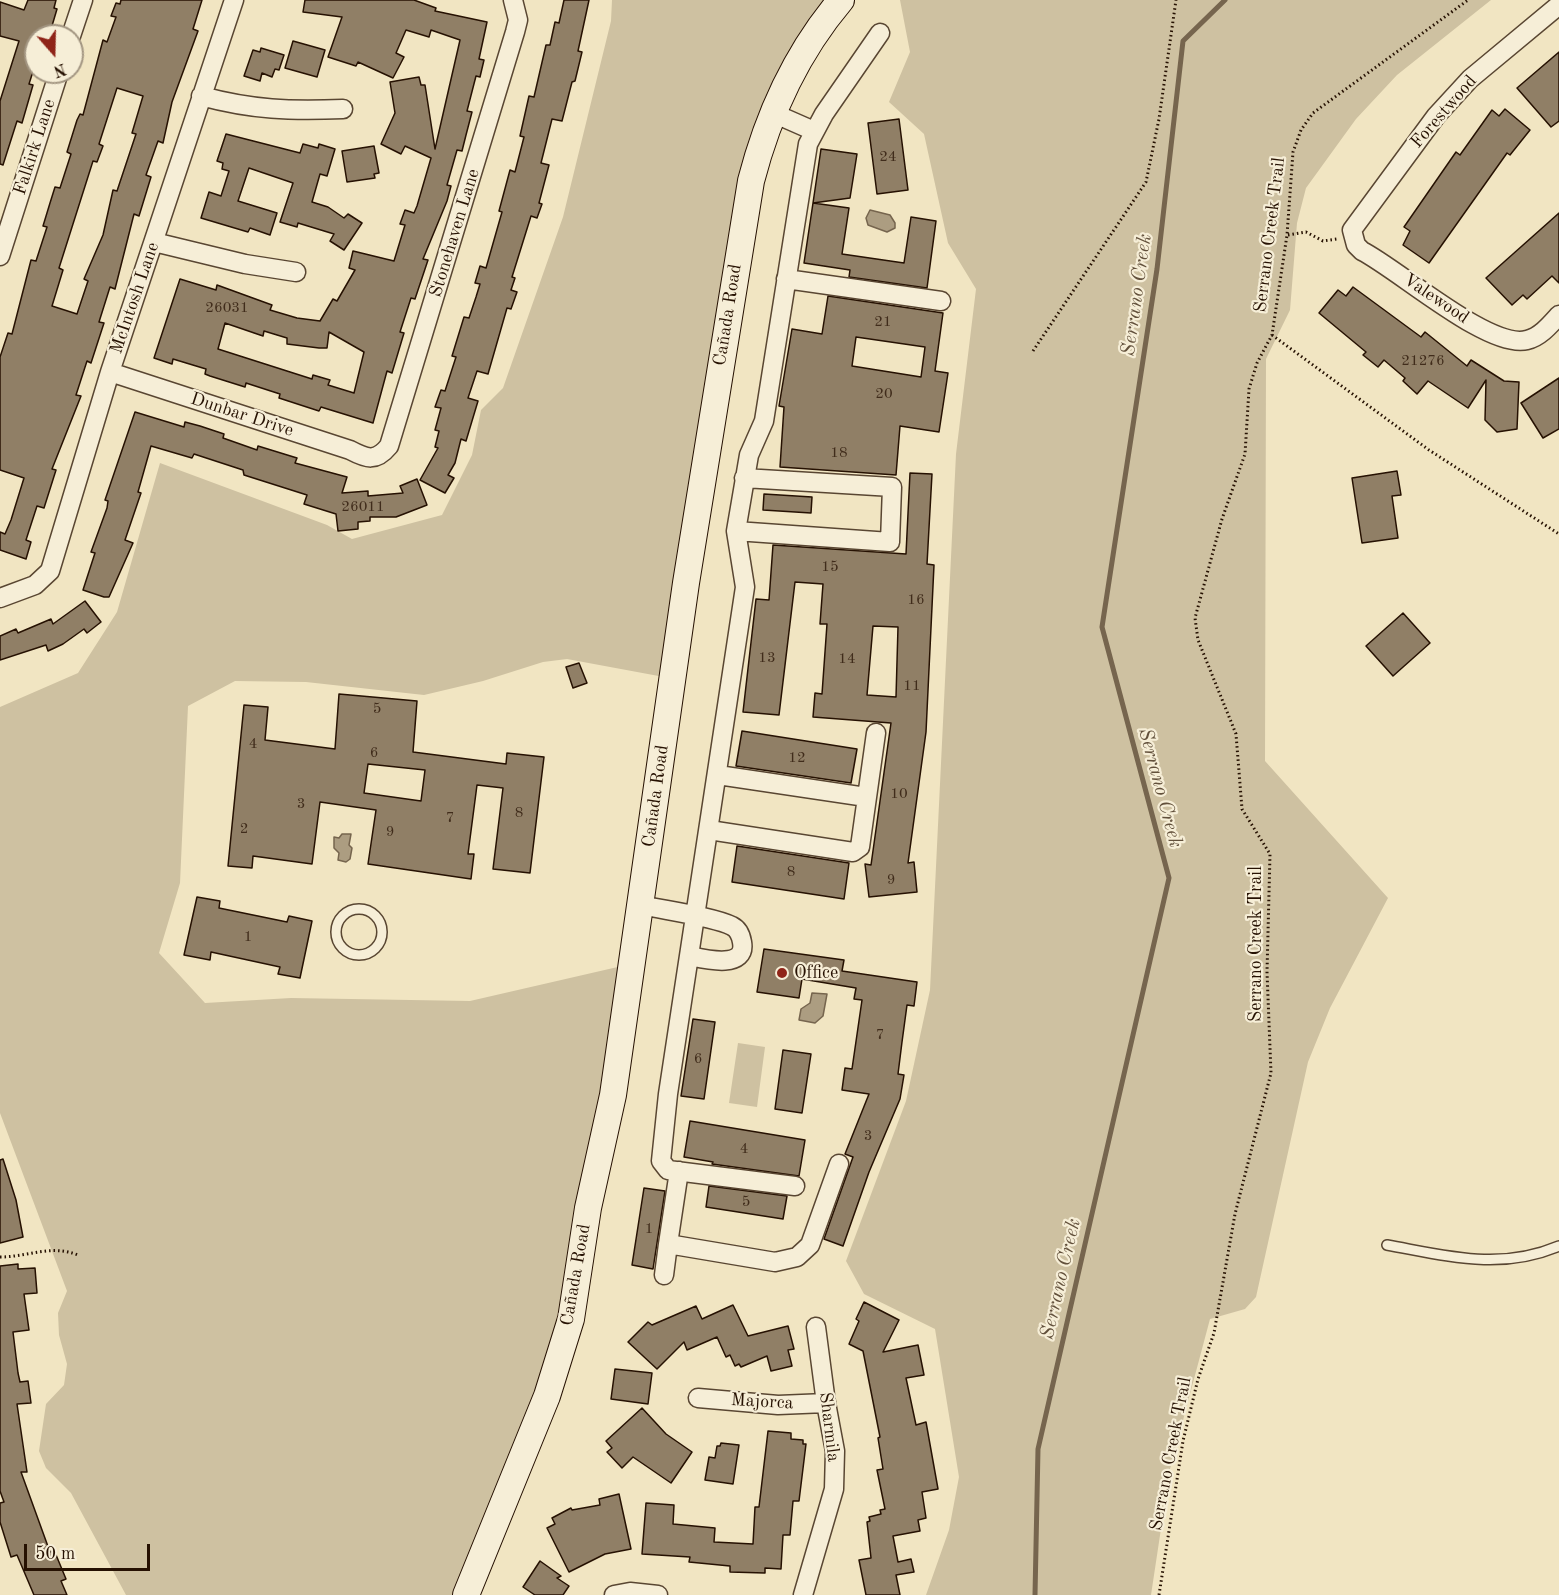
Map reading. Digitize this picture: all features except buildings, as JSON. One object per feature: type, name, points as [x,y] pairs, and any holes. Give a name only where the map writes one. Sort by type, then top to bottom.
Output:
[{"type":"street","points":[[75,24],[83,0]]},
{"type":"street","name":"McIntosh Lane","points":[[0,598],[42,581],[50,571],[110,372],[234,0]]},
{"type":"street","name":"Stonehaven Lane","points":[[373,459],[379,457],[389,446],[447,259],[515,32],[518,20],[513,0]]},
{"type":"street","name":"Cañada Road","points":[[465,1595],[547,1396],[571,1319],[588,1208],[613,1095],[686,583],[745,209],[758,154],[773,113],[800,57],[841,0]]},
{"type":"street","name":"Forestwood","points":[[1353,238],[1352,230],[1356,222],[1436,116],[1470,79],[1559,5]]},
{"type":"street","points":[[795,1186],[668,1170],[661,1161],[668,1094],[745,587],[736,531],[749,455],[764,421],[808,144],[814,131],[880,33]]},
{"type":"street","name":"Falkirk Lane","points":[[0,256],[55,84]]},
{"type":"street","points":[[201,96],[237,106],[278,111],[343,109]]},
{"type":"street","points":[[773,113],[814,131]]},
{"type":"street","name":"Valewood","points":[[1353,238],[1362,251],[1451,312],[1512,340],[1528,340],[1538,336],[1559,315]]},
{"type":"street","points":[[154,242],[245,264],[296,272]]},
{"type":"street","points":[[786,279],[940,301]]},
{"type":"street","name":"Dunbar Drive","points":[[110,372],[373,459]]},
{"type":"street","points":[[736,531],[890,542],[892,487],[744,478]]},
{"type":"street","points":[[709,830],[853,852],[860,846],[876,733]]},
{"type":"street","points":[[718,776],[866,797]]},
{"type":"street","points":[[641,905],[732,926],[738,932],[742,947],[738,955],[728,961],[690,956]]},
{"type":"street","points":[[668,1244],[776,1262],[797,1257],[810,1245],[839,1164]]},
{"type":"street","points":[[664,1275],[679,1171]]},
{"type":"street","name":"Sharmila","points":[[803,1595],[834,1490],[836,1451],[826,1402],[816,1328]]},
{"type":"street","name":"Majorca","points":[[698,1398],[778,1405],[826,1402]]},
{"type":"street","points":[[614,1595],[630,1592],[658,1595]]},
{"type":"lane","points":[[355,909],[369,911],[380,921],[383,934],[381,941],[377,947],[365,955],[350,954],[343,949],[336,936],[338,921],[342,915],[355,909]]},
{"type":"lane","points":[[1387,1245],[1479,1261],[1535,1256],[1559,1246]]},
{"type":"path","points":[[1033,351],[1146,182],[1159,119],[1176,0]]},
{"type":"path","name":"Serrano Creek Trail","points":[[1160,1595],[1183,1440],[1198,1379],[1214,1333],[1235,1214],[1271,1072],[1267,972],[1270,854],[1242,809],[1236,734],[1198,640],[1196,618],[1222,519],[1245,454],[1249,389],[1257,363],[1272,334],[1287,235],[1293,152],[1301,130],[1313,113],[1468,0]]},
{"type":"path","points":[[1287,235],[1306,232],[1323,241],[1353,238]]},
{"type":"path","points":[[1272,334],[1429,450],[1559,534]]},
{"type":"path","points":[[0,1257],[35,1255],[57,1249],[78,1255]]},
{"type":"shaded area","points":[[612,0],[829,0],[737,188],[698,428],[664,677],[567,659],[543,662],[483,681],[424,695],[306,682],[235,681],[188,706],[180,883],[159,953],[205,1003],[291,998],[470,1001],[622,966],[611,1051],[556,1333],[541,1381],[452,1595],[126,1595],[71,1493],[46,1468],[39,1451],[46,1404],[64,1385],[67,1364],[59,1335],[58,1313],[67,1291],[0,1113],[0,707],[78,673],[117,612],[160,463],[327,525],[352,539],[442,515],[472,455],[481,410],[503,388],[563,217],[611,21]]},
{"type":"shaded area","points":[[900,0],[1491,0],[1397,75],[1356,119],[1306,188],[1297,223],[1290,310],[1266,359],[1265,761],[1388,898],[1330,1008],[1308,1062],[1256,1297],[1245,1309],[1210,1319],[1170,1469],[1151,1595],[926,1595],[949,1530],[959,1477],[935,1329],[864,1294],[846,1261],[906,1101],[930,990],[956,454],[976,289],[948,243],[924,134],[889,102],[910,52]]},
{"type":"shaded area","points":[[870,210],[890,215],[895,228],[887,232],[868,225],[866,218]]},
{"type":"shaded area","points":[[342,834],[351,834],[349,845],[352,848],[350,859],[346,862],[338,860],[339,853],[334,848],[334,837],[339,838]]},
{"type":"shaded area","points":[[812,993],[827,994],[823,1016],[815,1023],[799,1020],[801,1009],[810,1003]]},
{"type":"shaded area","points":[[738,1043],[765,1047],[757,1107],[729,1103]]},
{"type":"waterway","name":"Serrano Creek","points":[[1035,1595],[1038,1449],[1169,878],[1102,627],[1157,269],[1183,41],[1225,0]]},
{"type":"place","name":"Office","points":[[782,973]]}]
